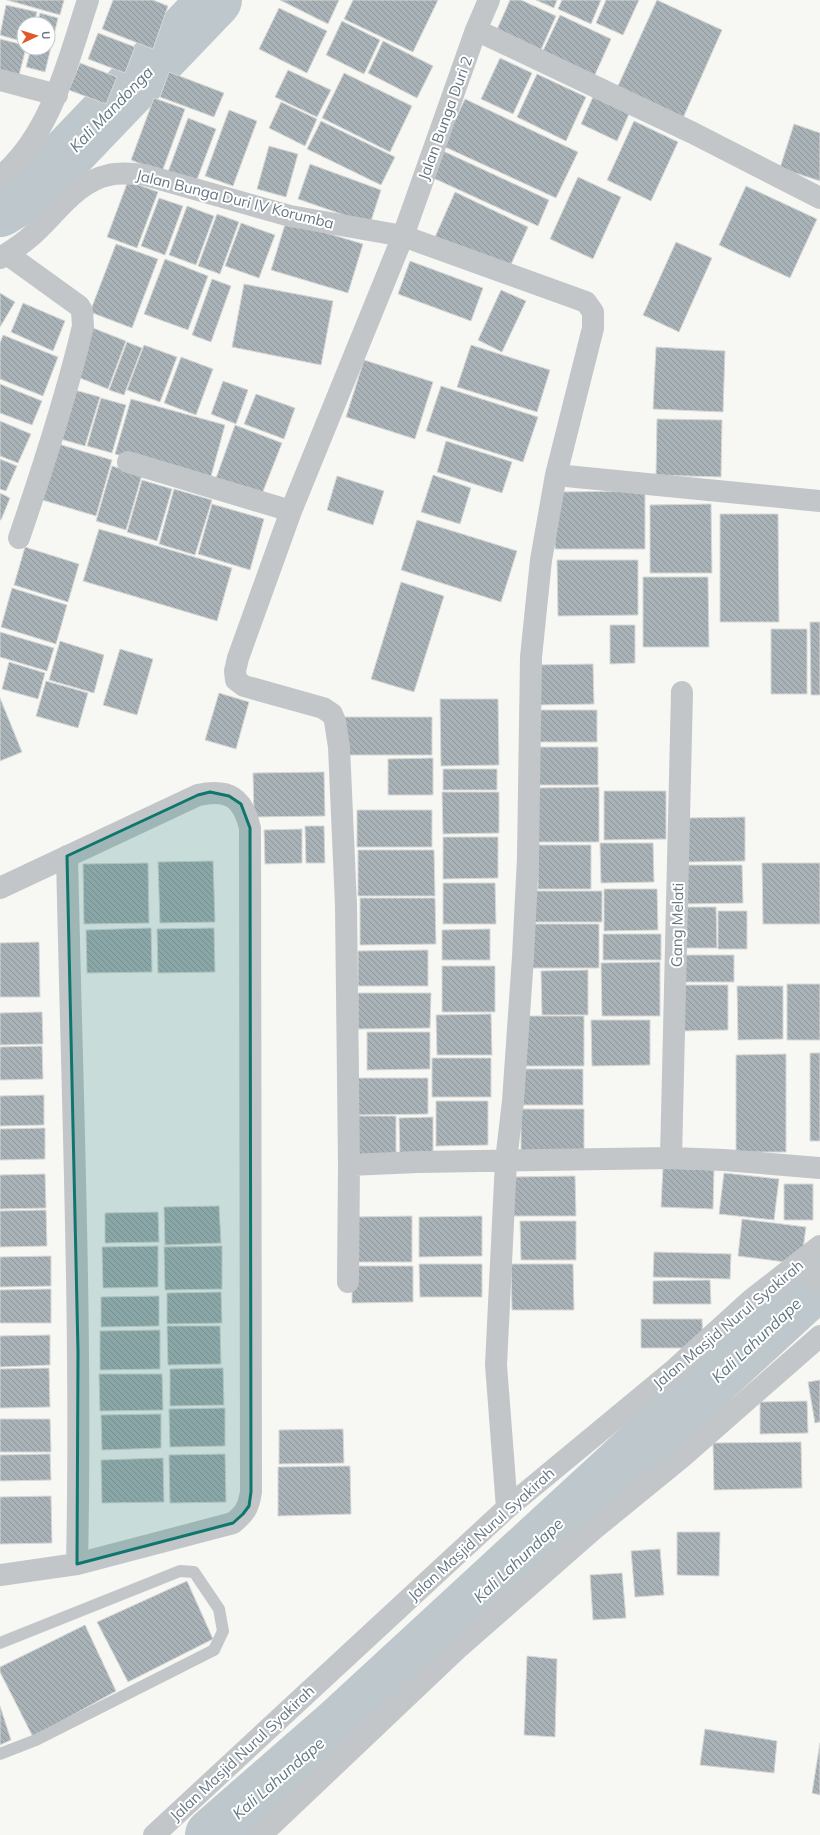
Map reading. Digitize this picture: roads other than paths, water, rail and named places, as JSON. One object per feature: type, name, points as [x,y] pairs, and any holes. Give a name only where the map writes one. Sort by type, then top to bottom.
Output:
[{"type":"street","points":[[0,177],[7,172],[38,131],[57,95],[88,0]]},
{"type":"street","name":"Jalan Bunga Duri 2","points":[[349,1165],[346,905],[339,747],[335,721],[332,714],[323,708],[244,686],[238,682],[235,676],[238,658],[291,511],[403,236],[476,30],[489,0]]},
{"type":"street","points":[[476,30],[693,133],[820,198]]},
{"type":"street","points":[[0,80],[57,95]]},
{"type":"street","name":"Jalan Bunga Duri IV Korumba","points":[[3,256],[30,237],[80,189],[94,180],[108,175],[123,173],[145,176],[290,216],[403,236],[586,302],[592,308],[594,318],[593,328],[556,475],[541,560],[531,656],[528,858],[525,933],[513,1100],[506,1161],[496,1365],[507,1508]]},
{"type":"street","points":[[3,256],[79,306],[83,318],[82,332],[66,392],[41,474],[19,538]]},
{"type":"street","points":[[128,462],[291,511]]},
{"type":"street","points":[[556,475],[820,501]]},
{"type":"street","name":"Gang Melati","points":[[671,1158],[682,692]]},
{"type":"street","points":[[0,888],[198,795],[210,792],[236,799],[246,814],[250,828],[252,1492],[249,1506],[233,1523],[77,1564],[0,1575]]},
{"type":"street","points":[[66,856],[78,1344],[79,1465],[77,1564]]},
{"type":"street","points":[[348,1282],[349,1165],[417,1162],[671,1158],[724,1160],[820,1168]]},
{"type":"street","name":"Jalan Masjid Nurul Syakirah","points":[[154,1835],[507,1508],[675,1369],[751,1300],[810,1271],[820,1246]]},
{"type":"street","points":[[261,1835],[456,1650],[594,1529],[681,1458],[820,1336]]},
{"type":"lane","points":[[0,1643],[180,1571],[194,1572],[219,1609],[223,1631],[214,1650],[36,1740],[0,1754]]},
{"type":"waterway","name":"Kali Mandonga","points":[[0,210],[34,189],[215,0]]},
{"type":"waterway","name":"Kali Lahundape","points":[[212,1835],[338,1725],[820,1281]]}]
